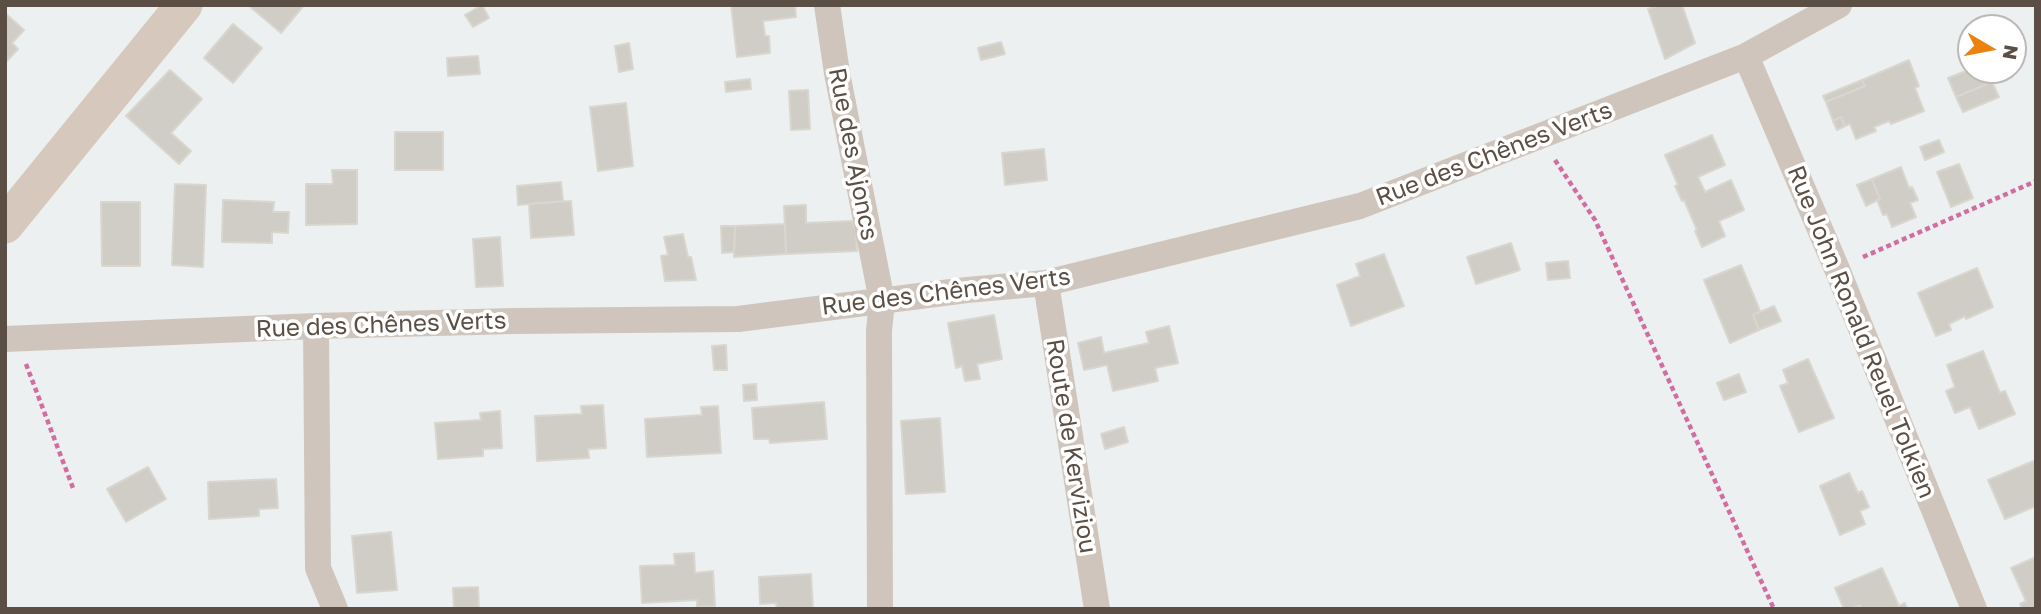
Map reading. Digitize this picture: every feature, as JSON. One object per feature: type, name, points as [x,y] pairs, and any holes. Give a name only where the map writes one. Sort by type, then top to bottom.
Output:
[{"type":"main road","points":[[5,225],[184,5]]},
{"type":"street","name":"Rue des Ajoncs","points":[[827,5],[837,73],[882,302],[879,331],[880,609]]},
{"type":"street","name":"Rue des Chênes Verts","points":[[5,339],[316,326],[738,319],[967,290],[1045,283],[1360,206],[1746,56],[1839,5]]},
{"type":"street","name":"Rue John Ronald Reuel Tolkien","points":[[1746,56],[1837,269],[1974,609]]},
{"type":"street","name":"Route de Kerviziou","points":[[1045,283],[1097,609]]},
{"type":"street","points":[[316,326],[318,568],[335,609]]},
{"type":"path","points":[[1551,153],[1595,220],[1774,609]]},
{"type":"path","points":[[1837,269],[2036,181]]},
{"type":"path","points":[[24,360],[73,488]]},
{"type":"building","points":[[248,5],[304,5],[281,33]]},
{"type":"building","points":[[482,5],[489,18],[473,27],[465,15]]},
{"type":"building","points":[[731,5],[795,5],[796,17],[763,21],[765,36],[769,36],[770,53],[737,57]]},
{"type":"building","points":[[1660,5],[1682,5],[1695,43],[1665,59],[1648,9]]},
{"type":"building","points":[[5,13],[24,30],[12,43],[18,49],[5,63]]},
{"type":"building","points":[[233,24],[262,48],[233,83],[204,58]]},
{"type":"building","points":[[1001,42],[1005,54],[981,60],[978,48]]},
{"type":"building","points":[[629,43],[633,69],[619,72],[615,46]]},
{"type":"building","points":[[478,56],[480,74],[448,76],[447,58]]},
{"type":"building","points":[[1909,60],[1919,86],[1915,88],[1924,111],[1891,124],[1889,121],[1874,127],[1876,131],[1856,139],[1850,124],[1845,126],[1841,117],[1833,121],[1826,102],[1865,86],[1862,80]]},
{"type":"building","points":[[170,70],[202,99],[171,133],[191,151],[179,164],[126,116]]},
{"type":"building","points":[[1957,74],[1957,84],[1987,84],[1956,97],[1948,78]]},
{"type":"building","points":[[750,79],[751,89],[726,92],[725,82]]},
{"type":"building","points":[[1862,80],[1865,86],[1826,102],[1823,96]]},
{"type":"building","points":[[1993,84],[1999,97],[1963,112],[1956,97]]},
{"type":"building","points":[[808,90],[810,129],[791,130],[789,91]]},
{"type":"building","points":[[626,103],[633,166],[598,171],[590,107]]},
{"type":"building","points":[[1841,117],[1845,126],[1837,130],[1833,121]]},
{"type":"building","points":[[395,132],[443,132],[443,170],[395,170]]},
{"type":"building","points":[[1712,135],[1725,165],[1698,177],[1705,192],[1731,180],[1744,210],[1719,221],[1725,236],[1702,247],[1684,200],[1682,201],[1675,186],[1678,185],[1665,155]]},
{"type":"building","points":[[1939,140],[1944,152],[1925,160],[1920,147]]},
{"type":"building","points":[[1044,149],[1047,180],[1005,185],[1002,153]]},
{"type":"building","points":[[1959,164],[1973,198],[1951,207],[1937,172]]},
{"type":"building","points":[[1901,167],[1909,188],[1912,187],[1918,200],[1910,203],[1916,217],[1892,227],[1887,214],[1883,215],[1872,179]]},
{"type":"building","points":[[332,170],[357,170],[357,224],[306,225],[306,184],[333,184]]},
{"type":"building","points":[[1872,179],[1880,199],[1866,206],[1857,185]]},
{"type":"building","points":[[561,182],[563,201],[518,205],[517,186]]},
{"type":"building","points":[[175,184],[206,185],[203,267],[172,265]]},
{"type":"building","points":[[223,200],[274,202],[273,212],[289,212],[288,233],[272,232],[272,243],[222,242]]},
{"type":"building","points":[[571,201],[574,235],[531,238],[529,204]]},
{"type":"building","points":[[101,202],[140,202],[140,266],[102,266]]},
{"type":"building","points":[[806,205],[806,223],[852,221],[856,232],[857,251],[786,254],[784,206]]},
{"type":"building","points":[[785,224],[786,254],[734,257],[735,226]]},
{"type":"building","points":[[721,226],[735,226],[734,252],[722,253]]},
{"type":"building","points":[[683,234],[696,280],[665,281],[661,256],[668,255],[664,237]]},
{"type":"building","points":[[500,237],[503,286],[476,287],[473,239]]},
{"type":"building","points":[[1511,243],[1520,270],[1476,284],[1467,257]]},
{"type":"building","points":[[1384,254],[1404,306],[1351,326],[1337,285],[1360,276],[1356,264]]},
{"type":"building","points":[[1568,261],[1570,278],[1548,280],[1546,263]]},
{"type":"building","points":[[1741,265],[1760,311],[1753,315],[1759,330],[1730,343],[1704,280]]},
{"type":"building","points":[[1977,268],[1993,307],[1949,324],[1951,330],[1936,336],[1918,293]]},
{"type":"building","points":[[1774,306],[1781,321],[1759,330],[1753,315]]},
{"type":"building","points":[[994,315],[1002,359],[977,364],[980,379],[965,381],[962,366],[956,368],[948,323]]},
{"type":"building","points":[[1169,326],[1178,363],[1155,368],[1158,381],[1113,391],[1107,365],[1084,370],[1078,343],[1101,337],[1104,353],[1149,343],[1146,332]]},
{"type":"building","points":[[726,345],[727,370],[714,370],[712,346]]},
{"type":"building","points":[[1983,351],[2000,393],[2005,391],[2015,414],[1979,429],[1970,407],[1955,413],[1946,391],[1955,387],[1947,365]]},
{"type":"building","points":[[1808,359],[1834,418],[1799,432],[1780,386],[1788,383],[1783,370]]},
{"type":"building","points":[[1739,374],[1746,392],[1724,400],[1717,383]]},
{"type":"building","points":[[756,384],[757,400],[744,401],[743,385]]},
{"type":"building","points":[[824,402],[827,439],[770,443],[769,439],[754,439],[752,408]]},
{"type":"building","points":[[603,405],[606,448],[588,449],[589,458],[537,461],[535,416],[582,414],[581,406]]},
{"type":"building","points":[[718,406],[721,453],[647,457],[645,419],[702,415],[701,407]]},
{"type":"building","points":[[500,411],[502,448],[483,449],[483,456],[438,459],[435,423],[481,420],[480,413]]},
{"type":"building","points":[[940,418],[945,492],[906,494],[901,421]]},
{"type":"building","points":[[1124,427],[1128,442],[1105,449],[1101,434]]},
{"type":"building","points":[[2036,460],[2036,506],[2005,519],[1988,480]]},
{"type":"building","points":[[148,467],[166,499],[126,522],[107,489]]},
{"type":"building","points":[[1849,473],[1858,493],[1862,491],[1869,507],[1860,511],[1865,524],[1840,535],[1820,486]]},
{"type":"building","points":[[276,479],[278,508],[259,509],[259,516],[209,519],[208,482]]},
{"type":"building","points":[[391,532],[397,590],[357,593],[352,536]]},
{"type":"building","points":[[694,553],[695,573],[713,571],[715,606],[697,607],[697,600],[642,603],[640,566],[675,565],[674,554]]},
{"type":"building","points":[[2036,557],[2036,609],[2022,609],[2020,604],[2026,601],[2011,568]]},
{"type":"building","points":[[1882,568],[1899,606],[1905,603],[1907,609],[1861,609],[1860,605],[1844,609],[1835,588]]},
{"type":"building","points":[[811,574],[813,609],[777,609],[776,603],[760,604],[759,577]]},
{"type":"building","points":[[478,587],[479,609],[454,609],[453,588]]}]
